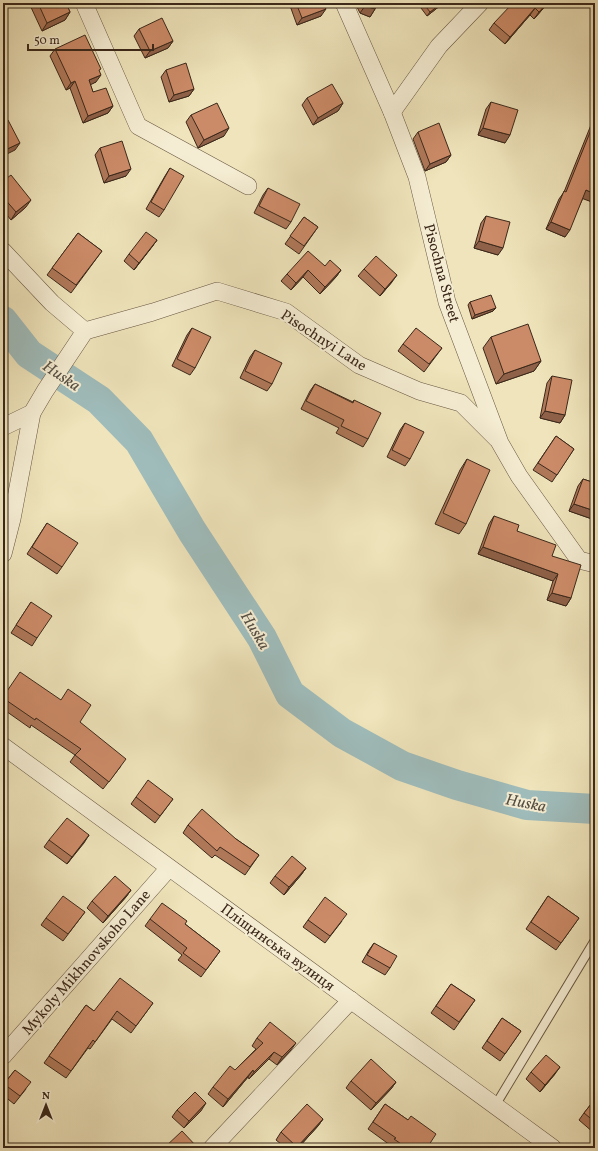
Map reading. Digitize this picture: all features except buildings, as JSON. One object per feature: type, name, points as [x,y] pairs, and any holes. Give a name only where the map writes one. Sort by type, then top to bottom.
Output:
[{"type":"street","points":[[84,3],[138,126],[248,186]]},
{"type":"street","name":"Pisochna Street","points":[[344,3],[392,112],[417,178],[447,302],[500,443],[519,476],[580,560],[595,564]]},
{"type":"street","points":[[392,112],[439,46],[480,3]]},
{"type":"street","points":[[3,251],[52,303],[85,331],[32,413],[12,518],[3,554]]},
{"type":"street","name":"Pisochnyi Lane","points":[[85,331],[153,312],[217,291],[286,312],[359,365],[419,391],[461,403],[500,443]]},
{"type":"street","points":[[3,427],[32,413]]},
{"type":"street","name":"Пліщинська вулиця","points":[[3,746],[553,1148]]},
{"type":"street","name":"Mykoly Mikhnovskoho Lane","points":[[3,1056],[169,868]]},
{"type":"street","points":[[212,1148],[351,1000]]},
{"type":"lane","points":[[495,1106],[595,940]]},
{"type":"waterway","name":"Huska","points":[[3,321],[29,354],[99,400],[139,441],[192,531],[262,638],[290,694],[342,733],[402,766],[457,785],[527,805],[595,809]]}]
